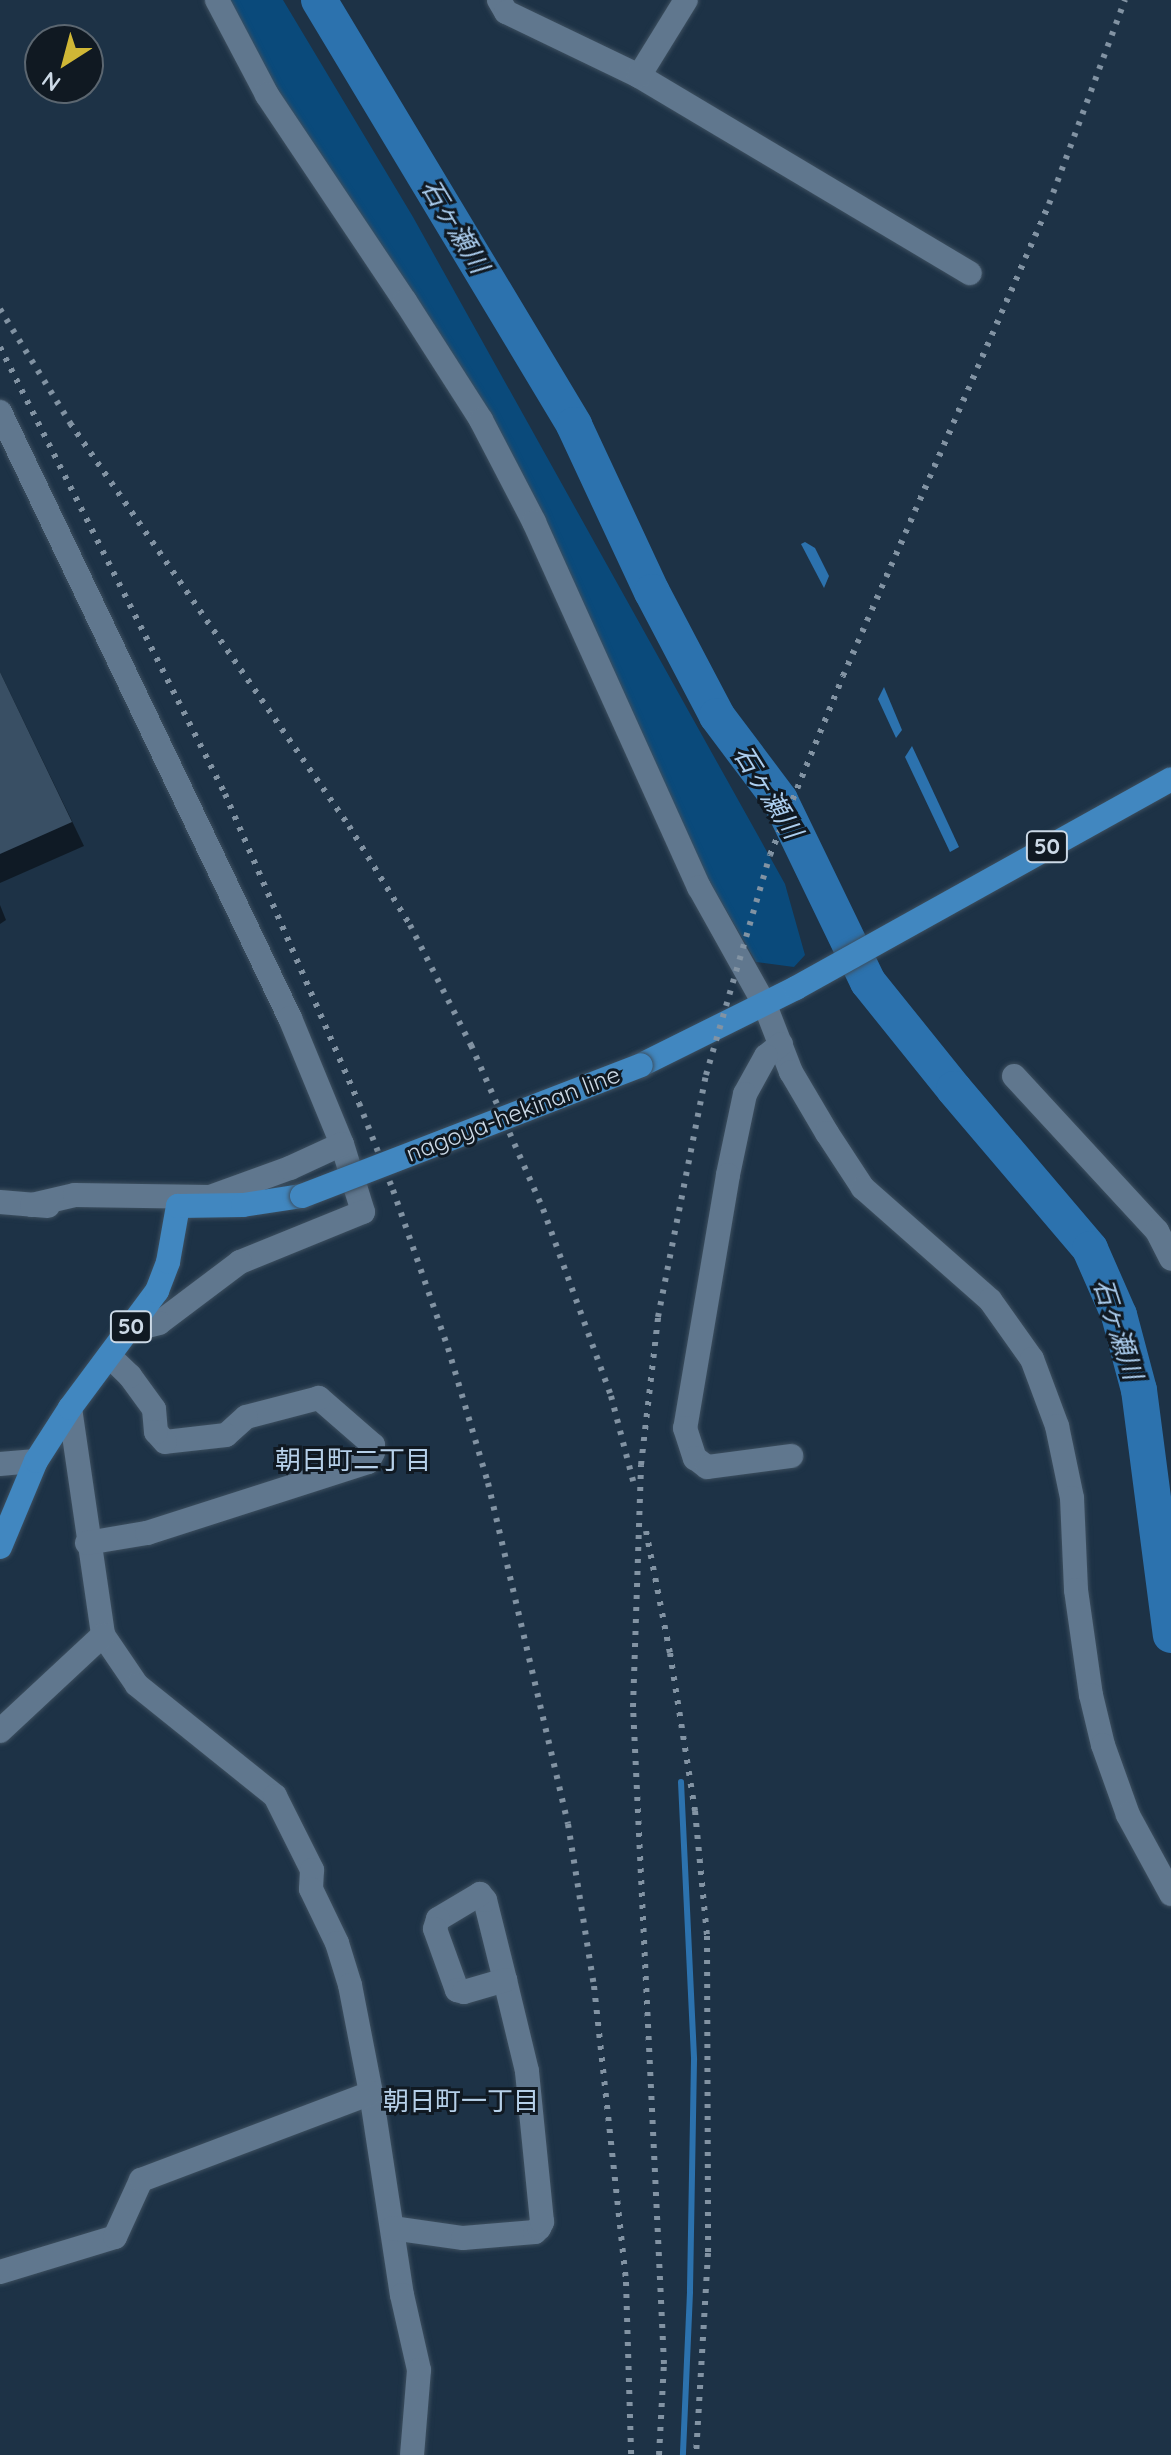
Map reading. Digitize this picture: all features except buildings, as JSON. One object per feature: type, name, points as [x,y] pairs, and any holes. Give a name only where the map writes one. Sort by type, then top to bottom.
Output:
[{"type":"main road","name":"nagoya-hekinan line","points":[[178,1206],[243,1205],[302,1196],[641,1065],[765,1005],[1171,779]]},
{"type":"main road","name":"50","points":[[0,1547],[36,1461],[70,1408],[157,1291],[168,1262],[178,1206]]},
{"type":"street","points":[[217,0],[267,95],[481,420],[534,522],[699,887],[765,1005],[791,1072],[863,1188],[990,1300],[1032,1359],[1057,1426],[1072,1498],[1076,1590],[1103,1745],[1128,1815],[1171,1894]]},
{"type":"street","points":[[499,0],[506,12],[639,76],[970,273]]},
{"type":"street","points":[[639,76],[686,0]]},
{"type":"street","points":[[0,412],[290,1018],[342,1144],[363,1212],[240,1262],[159,1323],[128,1331]]},
{"type":"street","points":[[781,1044],[766,1056],[745,1094],[728,1175],[685,1428],[695,1458],[707,1467],[791,1456]]},
{"type":"street","points":[[1014,1076],[1157,1231],[1171,1259]]},
{"type":"street","points":[[32,1205],[75,1195],[210,1197],[290,1168],[342,1144]]},
{"type":"street","points":[[0,1202],[144,1211],[178,1206]]},
{"type":"street","points":[[87,1543],[147,1533],[368,1462],[373,1452],[373,1445],[319,1398],[246,1417],[226,1435],[165,1442],[156,1432],[154,1409],[130,1376],[109,1356]]},
{"type":"street","points":[[70,1408],[87,1543],[103,1635],[137,1685],[275,1796],[312,1870],[311,1889],[337,1943],[350,1985],[371,2093],[419,2370],[412,2455]]},
{"type":"street","points":[[0,1464],[36,1461]]},
{"type":"street","points":[[0,1731],[103,1635]]},
{"type":"street","points":[[392,2228],[463,2238],[535,2232],[539,2228],[527,2071],[505,1980]]},
{"type":"street","points":[[0,2272],[115,2237],[141,2180],[371,2093]]},
{"type":"shaded area","points":[[229,0],[283,0],[413,217],[785,884],[805,955],[794,967],[756,962],[686,841],[480,397],[273,82]]},
{"type":"shaded area","points":[[805,542],[815,548],[829,576],[824,588],[801,544]]},
{"type":"shaded area","points":[[884,687],[902,730],[896,738],[878,699]]},
{"type":"shaded area","points":[[912,746],[959,847],[950,852],[905,757]]},
{"type":"waterway","name":"石ヶ瀬川","points":[[319,0],[574,425],[652,592],[717,716],[780,800],[868,982],[1090,1249],[1119,1315],[1139,1390],[1171,1635]]},
{"type":"waterway","points":[[681,1782],[694,2060],[690,2292],[683,2455]]},
{"type":"railway","points":[[659,2455],[664,2364],[633,1707],[641,1465],[658,1317],[706,1075],[770,855],[843,676],[1049,204],[1125,0]]},
{"type":"railway","points":[[0,309],[70,423],[349,826],[410,925],[471,1045],[543,1209],[611,1396],[635,1488]]},
{"type":"railway","points":[[0,347],[225,794],[359,1103],[448,1348],[488,1483],[568,1824],[594,1986],[626,2282],[631,2455]]},
{"type":"railway","points":[[646,1531],[670,1653],[695,1811],[707,1936],[708,2253],[696,2455]]},
{"type":"district","name":"朝日町二丁目","points":[[353,1460]]},
{"type":"district","name":"朝日町一丁目","points":[[461,2101]]}]
